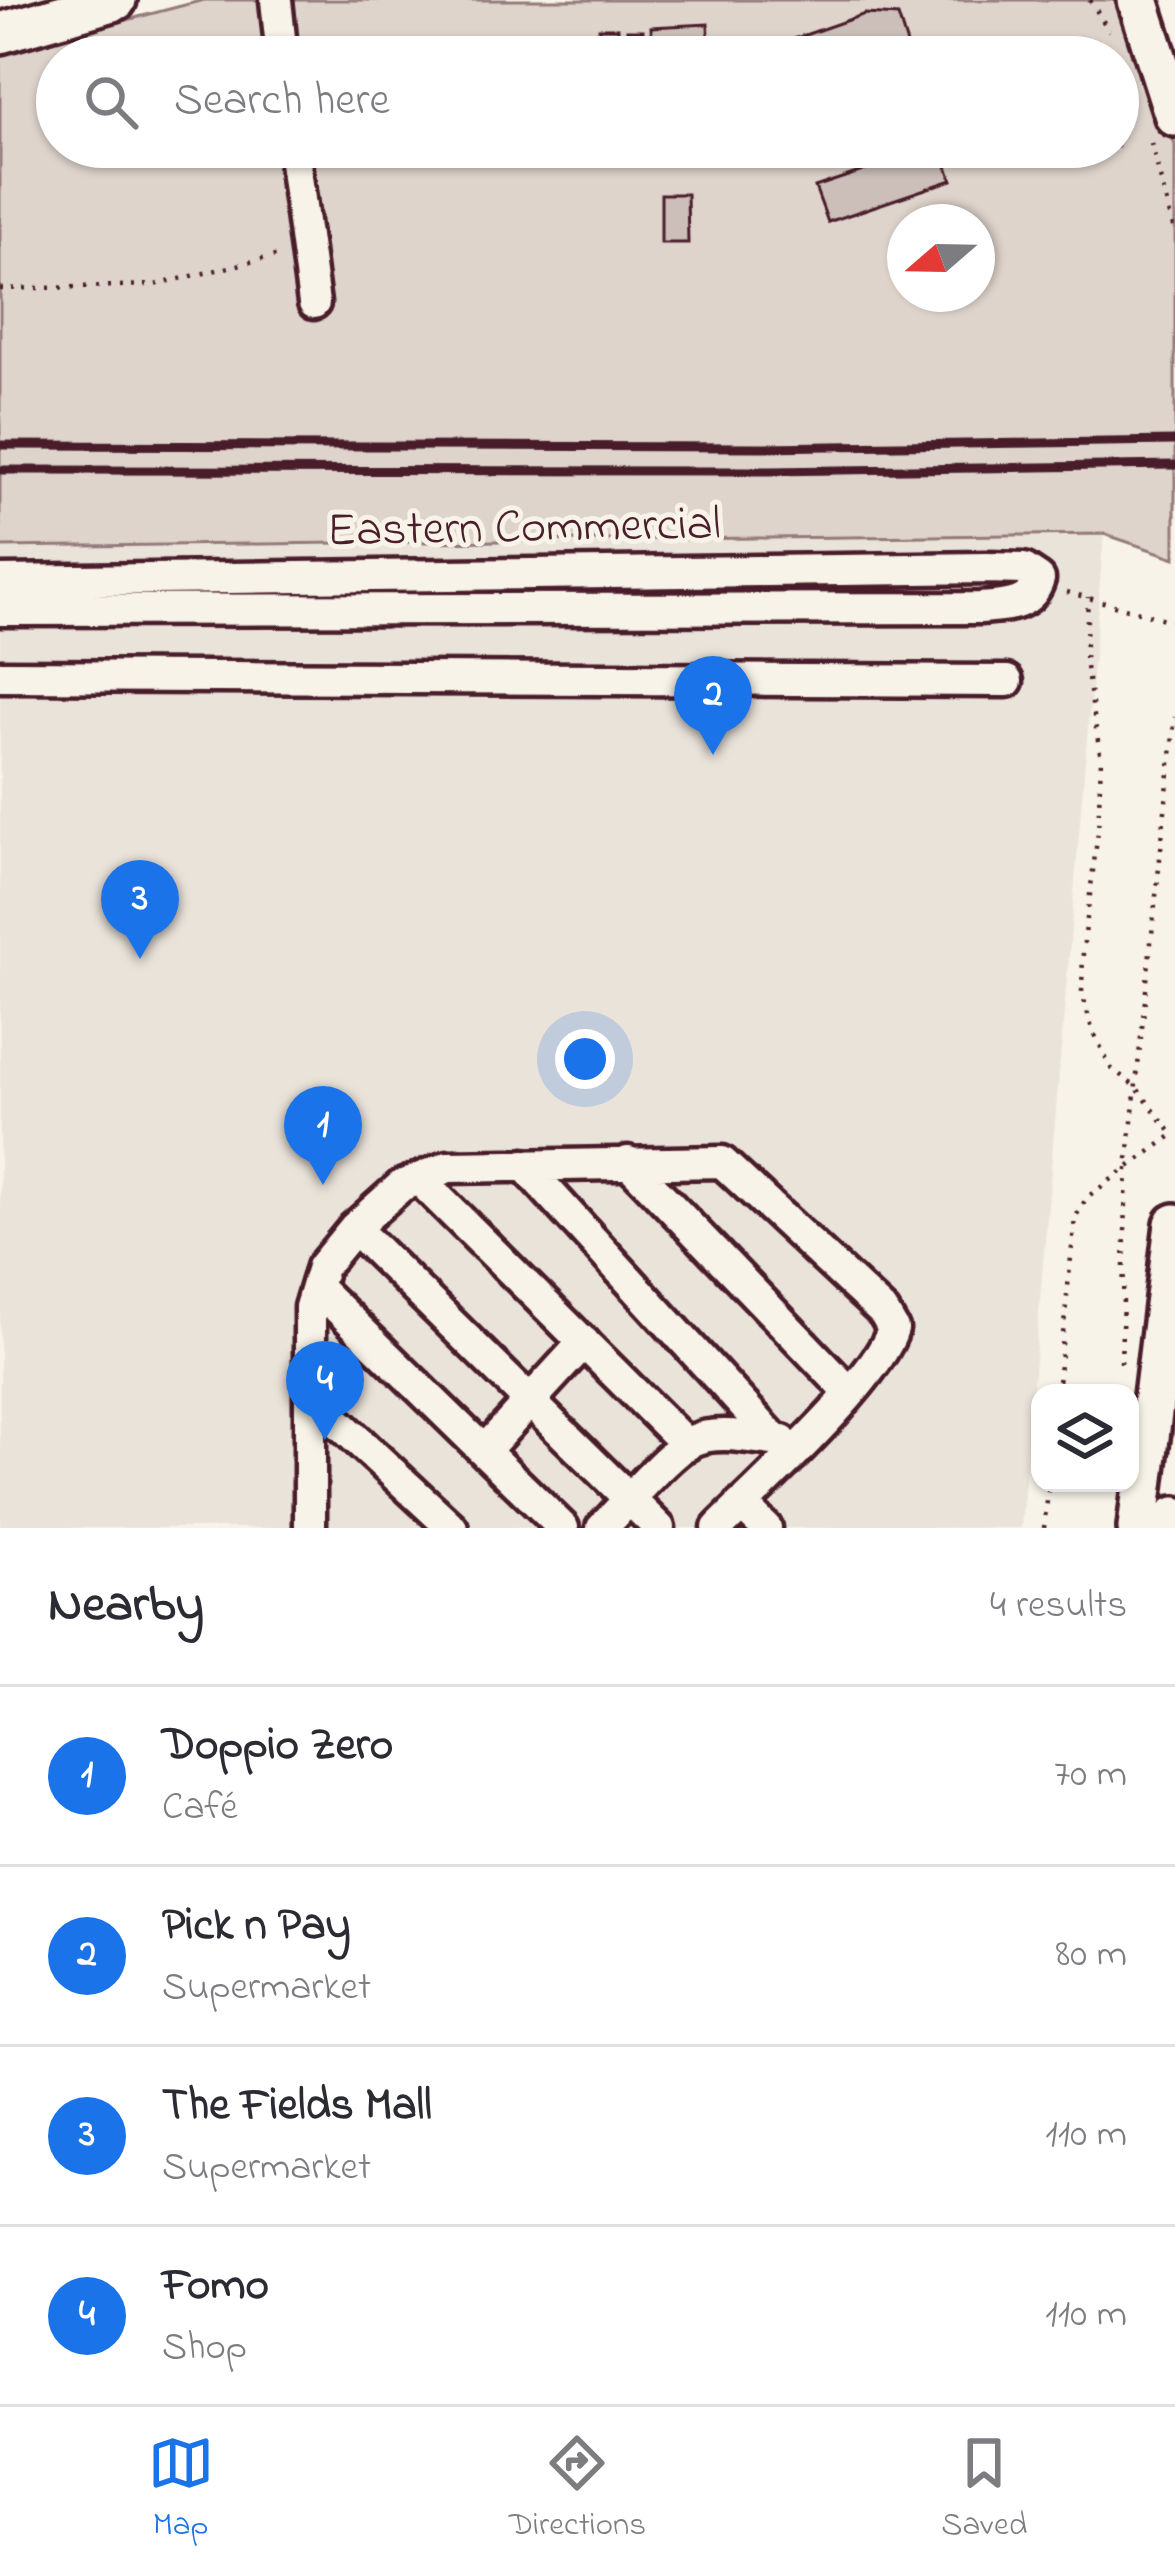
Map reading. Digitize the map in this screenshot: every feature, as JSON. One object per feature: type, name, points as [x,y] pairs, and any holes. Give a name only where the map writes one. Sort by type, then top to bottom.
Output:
[{"type":"main road","points":[[0,33],[116,0]]},
{"type":"main road","points":[[1138,0],[1175,116]]},
{"type":"main road","points":[[1138,1528],[1175,1224]]},
{"type":"main road","points":[[1174,1528],[1175,1517]]},
{"type":"lane","points":[[277,0],[280,36]]},
{"type":"lane","points":[[296,168],[314,303]]},
{"type":"lane","name":"Eastern Commercial","points":[[0,581],[987,568],[1031,571],[1039,585]]},
{"type":"lane","points":[[0,610],[980,608],[1018,603],[1039,585]]},
{"type":"lane","points":[[0,676],[1007,681]]},
{"type":"lane","points":[[628,1162],[850,1393]]},
{"type":"lane","points":[[340,1528],[310,1515],[310,1307],[322,1267],[353,1228],[401,1186],[448,1167],[722,1162],[884,1313],[893,1329],[889,1342],[850,1393],[788,1442],[718,1528]]},
{"type":"lane","points":[[524,1165],[788,1442]]},
{"type":"lane","points":[[418,1179],[688,1445]]},
{"type":"lane","points":[[353,1228],[659,1528]]},
{"type":"lane","points":[[316,1287],[563,1528]]},
{"type":"lane","points":[[484,1451],[584,1342]]},
{"type":"lane","points":[[310,1396],[452,1528]]},
{"type":"lane","points":[[602,1528],[695,1439],[722,1436],[788,1442]]},
{"type":"lane","points":[[741,1504],[766,1528]]},
{"type":"path","points":[[0,289],[155,285],[307,248]]},
{"type":"path","points":[[1039,585],[1175,622]]},
{"type":"path","points":[[1059,1384],[1075,1218],[1087,1197],[1173,1135],[1136,1087],[1111,1068],[1101,1052],[1082,992],[1101,759],[1084,662],[1088,597]]},
{"type":"path","points":[[1121,1371],[1127,1169],[1175,717]]},
{"type":"path","points":[[1045,1528],[1047,1492]]},
{"type":"shaded area","points":[[204,0],[1127,0],[1139,36],[65,36]]},
{"type":"shaded area","points":[[1139,36],[1175,145],[1175,558],[1104,534],[0,547],[0,53],[36,44],[36,168],[1139,168]]},
{"type":"shaded area","points":[[1104,534],[1021,1528],[0,1528],[0,547]]},
{"type":"building","points":[[865,14],[898,16],[904,36],[802,36]]},
{"type":"building","points":[[708,24],[708,36],[652,36],[651,27]]},
{"type":"building","points":[[599,28],[618,28],[618,36],[599,36]]},
{"type":"building","points":[[627,30],[643,30],[643,36],[627,36]]},
{"type":"building","points":[[872,168],[948,168],[952,180],[828,222],[815,187]]},
{"type":"building","points":[[661,194],[687,194],[688,243],[661,243]]},
{"type":"railway","points":[[0,445],[764,447],[1175,441]]},
{"type":"railway","points":[[0,470],[769,471],[1175,465]]},
{"type":"place","name":"Pick n Pay","points":[[713,755]]},
{"type":"place","name":"The Fields Mall","points":[[140,959]]},
{"type":"place","name":"Doppio Zero","points":[[323,1185]]},
{"type":"place","name":"Fomo","points":[[325,1440]]}]
